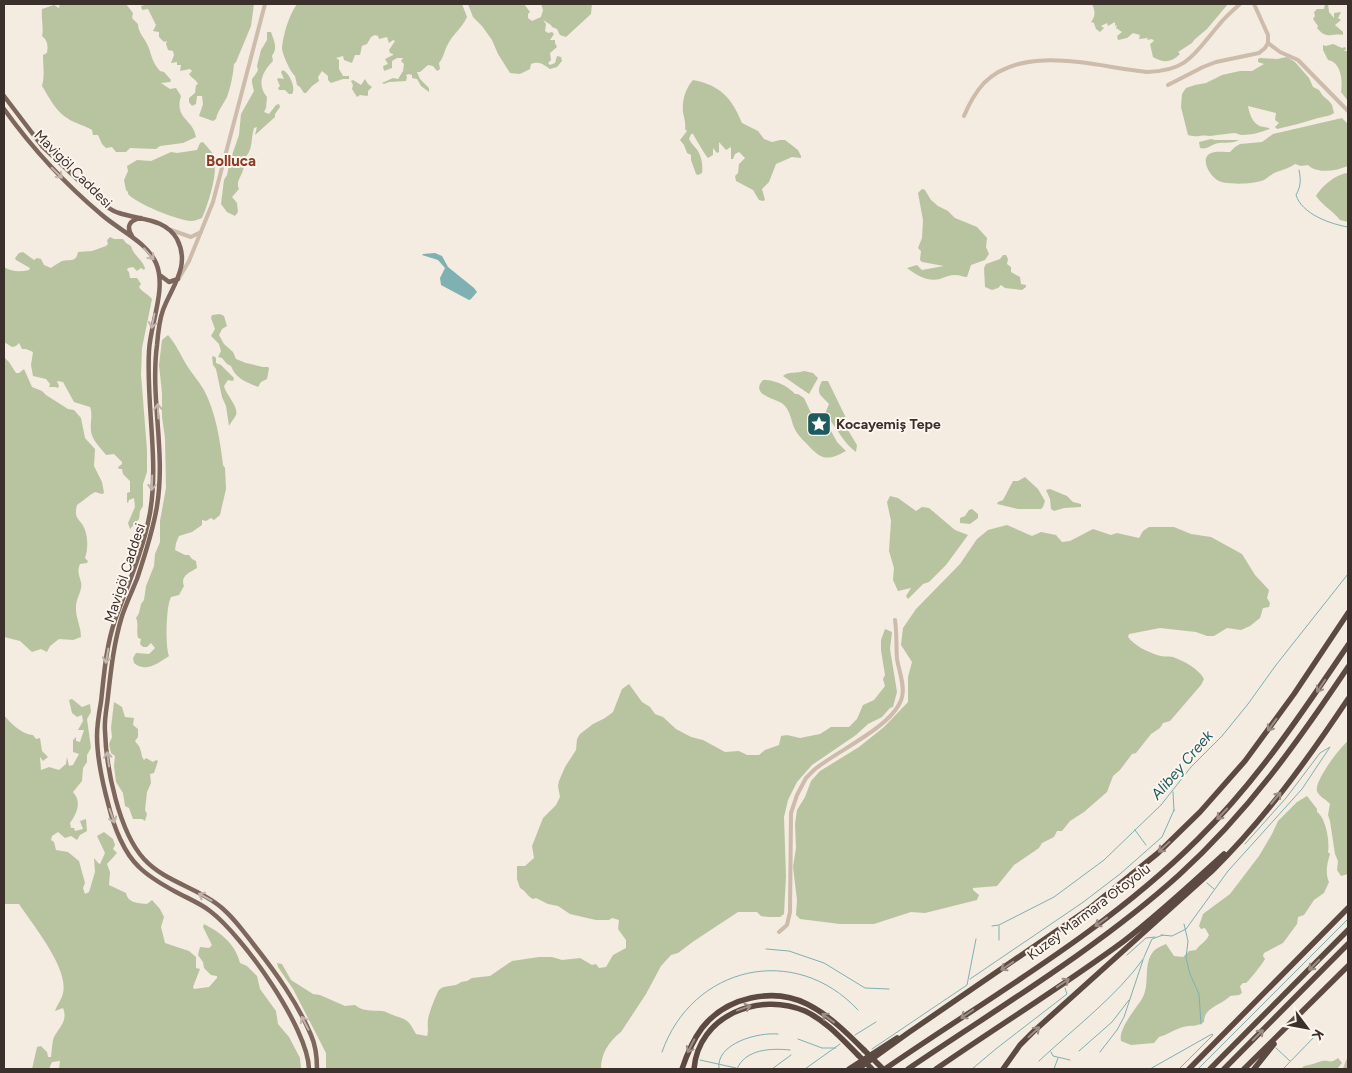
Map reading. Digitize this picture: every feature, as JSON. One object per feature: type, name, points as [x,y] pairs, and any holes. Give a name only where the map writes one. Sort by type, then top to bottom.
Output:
[{"type":"highway","points":[[858,1069],[1102,900],[1147,863],[1186,827],[1233,775],[1260,740],[1348,613]]},
{"type":"highway","name":"Kuzey Marmara Otoyolu","points":[[884,1069],[1074,941],[1132,899],[1162,873],[1199,838],[1250,782],[1290,731],[1348,645]]},
{"type":"highway","name":"Kuzey Marmara Otoyolu","points":[[908,1069],[1100,938],[1178,876],[1211,844],[1258,793],[1301,736],[1348,667]]},
{"type":"highway","points":[[1004,1069],[1020,1045],[1033,1032],[1234,849],[1303,764],[1348,699]]},
{"type":"highway","points":[[936,1069],[1085,969],[1126,939],[1174,899],[1244,835]]},
{"type":"highway","points":[[1189,1069],[1348,908]]},
{"type":"highway","points":[[1210,1069],[1348,930]]},
{"type":"highway","points":[[1224,1069],[1348,944]]},
{"type":"highway","points":[[1244,1069],[1348,966]]},
{"type":"highway","points":[[682,1069],[689,1049],[702,1027],[711,1018],[732,1004],[757,996],[784,997],[806,1003],[833,1021],[884,1069]]},
{"type":"highway","points":[[694,1069],[700,1046],[714,1027],[733,1012],[765,1003],[790,1006],[811,1015],[834,1031],[872,1069]]},
{"type":"highway","points":[[1254,1069],[1270,1048],[1302,1013]]},
{"type":"highway","points":[[849,1069],[891,1041],[908,1033]]},
{"type":"main road","name":"Mavigöl Caddesi","points":[[4,96],[42,146],[106,206],[119,213],[145,218],[163,225],[170,230],[178,241],[182,265],[179,278],[164,310],[156,346],[160,478],[157,506],[145,555],[122,615],[111,668],[104,729],[110,772],[116,802],[138,850],[145,860],[162,873],[216,903],[239,926],[273,969],[292,998],[311,1035],[317,1057],[317,1069]]},
{"type":"main road","name":"Mavigöl Caddesi","points":[[4,108],[27,140],[56,172],[102,215],[151,254],[159,273],[160,288],[149,344],[148,360],[153,484],[150,512],[138,561],[115,621],[108,647],[97,735],[102,778],[112,817],[130,856],[138,866],[148,874],[208,909],[227,926],[266,975],[304,1041],[310,1069]]},
{"type":"main road","points":[[133,239],[128,230],[129,224],[133,220],[145,218]]},
{"type":"main road","points":[[159,273],[167,282],[173,282],[179,278]]},
{"type":"street","points":[[179,278],[202,232],[213,202],[265,4]]},
{"type":"street","points":[[964,116],[977,91],[985,82],[1008,67],[1028,61],[1058,61],[1147,72],[1160,72],[1179,66],[1192,58],[1220,23],[1240,4]]},
{"type":"street","points":[[1168,85],[1209,65],[1259,53],[1265,48],[1268,43],[1268,35],[1254,4]]},
{"type":"street","points":[[1268,43],[1280,52],[1298,60],[1348,111]]},
{"type":"street","points":[[170,230],[191,237],[202,232]]},
{"type":"street","points":[[779,932],[787,925],[790,912],[791,813],[796,795],[806,778],[814,770],[883,722],[896,708],[901,698],[902,683],[897,658],[895,620]]},
{"type":"street","points":[[1345,1069],[1348,1062]]},
{"type":"green space","points":[[60,4],[126,4],[133,13],[132,18],[138,24],[155,65],[171,80],[170,82],[161,83],[170,89],[176,88],[181,96],[180,110],[196,137],[183,143],[160,146],[156,149],[130,148],[126,152],[116,152],[112,147],[106,148],[98,135],[93,135],[92,130],[70,120],[61,113],[42,86],[44,75],[43,55],[47,53],[47,48],[46,41],[42,36],[42,9],[54,5],[59,8]]},
{"type":"green space","points":[[148,4],[254,4],[251,26],[234,64],[227,97],[216,119],[213,121],[199,116],[203,104],[202,96],[197,96],[196,104],[192,106],[189,102],[189,98],[195,93],[196,85],[198,84],[189,74],[192,71],[190,69],[180,71],[181,65],[177,65],[177,62],[171,63],[174,55],[173,51],[168,50],[167,41],[164,42],[159,37],[159,32],[153,31],[156,25],[148,9],[142,10],[141,6]]},
{"type":"green space","points":[[297,4],[462,4],[467,17],[448,44],[439,63],[440,69],[437,71],[433,66],[428,65],[420,72],[417,72],[420,79],[429,88],[429,92],[421,86],[417,79],[412,78],[412,75],[409,74],[406,75],[406,81],[382,83],[393,78],[398,79],[403,71],[404,64],[401,61],[403,58],[397,58],[392,61],[392,68],[384,71],[383,66],[388,64],[385,59],[393,55],[389,50],[395,41],[393,40],[389,43],[387,37],[379,39],[375,35],[371,37],[367,44],[362,46],[360,55],[355,55],[352,63],[344,60],[343,56],[336,58],[339,60],[339,69],[343,76],[349,76],[349,79],[331,83],[328,80],[328,76],[322,71],[318,77],[319,81],[304,93],[297,85],[295,76],[287,63],[282,48],[287,25]]},
{"type":"green space","points":[[468,4],[524,4],[530,12],[528,18],[532,21],[541,17],[543,10],[541,4],[592,4],[591,14],[566,37],[560,35],[557,29],[543,20],[546,24],[545,31],[554,34],[550,40],[555,40],[557,47],[550,53],[551,60],[548,63],[550,65],[555,63],[557,56],[561,57],[562,61],[557,67],[550,69],[541,64],[531,64],[530,69],[520,74],[510,73],[492,40],[473,17]]},
{"type":"green space","points":[[1092,4],[1228,4],[1207,29],[1192,43],[1178,52],[1180,54],[1177,57],[1167,61],[1153,57],[1150,44],[1154,41],[1152,39],[1139,39],[1140,35],[1133,33],[1127,38],[1118,40],[1117,36],[1122,32],[1116,28],[1115,22],[1108,26],[1107,23],[1101,26],[1104,28],[1100,32],[1096,29],[1094,23],[1091,22],[1094,18]]},
{"type":"green space","points":[[1325,4],[1328,4],[1329,12],[1334,18],[1334,13],[1341,12],[1338,18],[1341,20],[1335,25],[1343,32],[1343,35],[1327,35],[1317,28],[1318,26],[1313,19],[1315,16],[1314,12],[1317,9],[1324,9]]},
{"type":"green space","points":[[267,32],[271,32],[275,47],[272,56],[273,61],[266,69],[261,83],[267,97],[264,112],[269,114],[276,105],[279,104],[280,107],[275,117],[255,135],[257,127],[254,128],[250,149],[243,160],[244,165],[238,182],[239,189],[232,197],[237,203],[238,212],[235,216],[227,212],[221,204],[224,180],[239,135],[241,114],[254,91],[252,79],[258,70],[257,66],[261,50],[267,40]]},
{"type":"green space","points":[[1333,44],[1342,48],[1345,47],[1344,51],[1348,51],[1348,101],[1341,92],[1342,83],[1338,68],[1336,64],[1328,60],[1323,50],[1323,45]]},
{"type":"green space","points":[[1287,57],[1295,62],[1309,78],[1313,87],[1319,90],[1329,101],[1334,113],[1277,129],[1275,127],[1279,123],[1275,120],[1276,113],[1248,106],[1254,122],[1270,129],[1246,135],[1234,133],[1210,136],[1188,135],[1181,107],[1182,94],[1186,88],[1206,83],[1222,75],[1240,71],[1252,71],[1264,64],[1258,62],[1260,58],[1277,59]]},
{"type":"green space","points":[[283,70],[292,81],[292,94],[278,88],[280,86],[277,79],[284,79],[281,72]]},
{"type":"green space","points":[[365,79],[372,87],[368,91],[367,96],[360,95],[357,97],[352,89],[351,81],[353,80],[361,85]]},
{"type":"green space","points":[[693,80],[718,89],[734,106],[742,123],[758,131],[764,139],[772,142],[785,140],[798,150],[801,158],[792,157],[776,164],[769,182],[762,189],[765,200],[759,200],[753,190],[736,181],[735,176],[738,173],[739,164],[745,158],[739,152],[731,159],[731,147],[726,150],[719,142],[719,152],[717,153],[713,148],[713,155],[708,158],[693,134],[691,134],[689,139],[698,151],[702,163],[702,173],[696,174],[691,155],[687,153],[680,140],[687,131],[685,129],[683,104],[686,91]]},
{"type":"green space","points":[[1342,118],[1348,124],[1348,166],[1343,168],[1321,171],[1308,165],[1301,166],[1295,164],[1274,173],[1266,179],[1240,184],[1219,181],[1212,176],[1207,167],[1206,159],[1211,153],[1230,152],[1240,144],[1262,142],[1273,134]]},
{"type":"green space","points":[[1211,139],[1239,140],[1200,148],[1199,142]]},
{"type":"green space","points":[[203,142],[215,156],[215,175],[207,207],[202,218],[191,221],[177,218],[148,207],[128,194],[124,180],[128,171],[127,166],[137,160],[151,161],[171,152],[197,150],[200,143]]},
{"type":"green space","points":[[1348,173],[1348,222],[1340,220],[1316,196],[1330,181]]},
{"type":"green space","points":[[922,189],[938,206],[948,211],[955,218],[977,227],[987,238],[986,247],[989,254],[985,260],[971,265],[967,277],[953,275],[931,280],[907,268],[917,265],[922,270],[944,266],[920,260],[921,251],[918,248],[922,238],[923,220],[918,193]]},
{"type":"green space","points":[[110,237],[123,239],[131,246],[142,262],[144,270],[141,268],[137,271],[133,267],[127,270],[130,278],[137,278],[141,284],[139,287],[152,299],[142,348],[141,374],[147,472],[143,484],[143,506],[139,519],[130,529],[128,523],[135,507],[134,498],[127,502],[127,493],[130,492],[130,481],[123,474],[122,469],[118,467],[122,462],[114,454],[106,455],[93,437],[90,407],[74,402],[63,382],[57,381],[58,388],[49,387],[50,384],[46,379],[33,376],[31,365],[33,352],[22,349],[19,343],[12,347],[4,342],[4,267],[16,271],[29,270],[30,268],[15,258],[19,253],[23,252],[34,260],[37,258],[41,259],[44,265],[51,268],[62,261],[76,258],[78,252],[92,251],[106,246],[108,244],[107,240]]},
{"type":"green space","points":[[1003,255],[1006,255],[1008,259],[1007,264],[1011,267],[1011,272],[1020,277],[1021,284],[1026,285],[1022,290],[1005,288],[1001,285],[992,290],[985,287],[984,268],[986,264],[1000,259]]},
{"type":"green space","points":[[220,314],[224,316],[227,326],[222,329],[219,335],[224,344],[233,352],[236,359],[269,368],[267,379],[261,382],[258,387],[239,377],[231,366],[218,357],[221,351],[219,344],[211,336],[215,329],[211,318],[212,315]]},
{"type":"green space","points":[[168,335],[204,390],[212,408],[225,468],[226,489],[220,515],[214,520],[211,518],[206,521],[202,520],[202,525],[192,532],[179,536],[175,550],[189,555],[196,561],[197,568],[184,577],[184,586],[179,595],[171,597],[169,602],[167,635],[169,656],[152,666],[143,667],[134,663],[133,658],[136,653],[149,654],[155,648],[151,643],[147,647],[143,647],[140,644],[141,639],[138,638],[136,618],[144,600],[146,586],[154,566],[155,554],[160,542],[160,521],[166,488],[165,438],[159,365],[162,340]]},
{"type":"green space","points":[[214,356],[216,363],[221,365],[234,378],[233,381],[228,380],[224,386],[236,408],[236,415],[229,426],[226,406],[222,397],[216,369],[213,365],[212,357]]},
{"type":"green space","points":[[4,357],[16,373],[24,369],[32,387],[42,391],[68,409],[74,410],[81,418],[85,438],[95,449],[94,466],[102,482],[104,493],[93,493],[77,505],[76,510],[77,517],[86,533],[87,548],[85,558],[88,561],[87,563],[80,564],[79,569],[81,585],[76,610],[81,637],[73,640],[59,639],[50,646],[47,652],[41,649],[32,652],[20,641],[4,637]]},
{"type":"green space","points":[[804,371],[813,373],[818,378],[809,394],[783,376]]},
{"type":"green space","points":[[763,380],[780,384],[804,398],[812,415],[817,419],[823,420],[837,442],[846,451],[829,458],[816,453],[797,433],[785,406],[766,396],[759,389]]},
{"type":"green space","points":[[822,381],[828,381],[846,418],[846,427],[857,445],[856,452],[825,414],[829,404],[819,392]]},
{"type":"green space","points":[[1025,477],[1038,489],[1045,501],[1041,509],[1018,509],[997,504],[1003,500],[1013,481],[1018,481]]},
{"type":"green space","points":[[1050,489],[1067,496],[1073,502],[1081,504],[1081,507],[1064,508],[1054,511],[1051,509],[1050,499],[1046,490]]},
{"type":"green space","points":[[890,496],[898,498],[916,511],[922,507],[929,508],[955,530],[968,535],[946,565],[908,599],[906,596],[911,588],[898,591],[893,580],[894,568],[889,551],[891,521],[887,502]]},
{"type":"green space","points":[[972,509],[978,514],[978,518],[970,524],[960,523],[960,518]]},
{"type":"green space","points":[[1007,525],[1032,536],[1041,532],[1056,535],[1062,542],[1070,541],[1093,529],[1111,535],[1117,533],[1139,538],[1143,531],[1149,527],[1174,527],[1191,534],[1211,537],[1242,554],[1255,575],[1269,590],[1267,598],[1270,603],[1269,607],[1263,608],[1260,618],[1250,626],[1241,630],[1227,628],[1214,636],[1160,628],[1129,634],[1128,637],[1137,646],[1159,656],[1173,657],[1191,666],[1204,679],[1201,685],[1170,721],[1163,723],[1160,728],[1151,734],[1136,753],[1132,754],[1113,776],[1107,792],[1084,812],[1070,821],[1062,831],[1057,831],[1054,837],[1042,843],[1039,848],[1014,865],[997,886],[973,888],[979,895],[977,900],[925,913],[911,912],[874,924],[840,924],[800,919],[796,915],[797,900],[793,867],[796,848],[795,824],[797,810],[805,797],[811,781],[820,771],[859,747],[884,727],[908,702],[908,677],[912,662],[901,645],[903,628],[916,609],[960,564],[977,539],[988,530]]},
{"type":"green space","points":[[885,629],[892,632],[890,649],[897,692],[893,707],[882,717],[868,724],[856,735],[812,765],[797,782],[788,800],[784,817],[786,876],[784,914],[780,917],[769,917],[761,916],[757,912],[738,912],[678,953],[671,955],[661,966],[646,994],[621,1032],[606,1049],[602,1058],[601,1069],[326,1069],[326,1053],[293,989],[277,963],[282,964],[291,980],[313,994],[320,995],[345,1006],[355,1005],[364,1010],[385,1011],[407,1021],[416,1034],[427,1036],[429,1014],[441,988],[456,985],[472,978],[490,976],[512,961],[539,957],[552,957],[562,960],[580,958],[592,965],[596,964],[599,968],[606,967],[613,955],[626,948],[626,940],[618,929],[619,920],[612,918],[609,920],[596,920],[570,914],[558,906],[531,898],[520,888],[517,879],[517,866],[525,866],[534,858],[532,846],[543,818],[556,805],[560,797],[559,781],[576,750],[577,739],[580,734],[593,724],[613,712],[622,689],[629,684],[642,702],[650,707],[655,714],[663,717],[676,729],[691,737],[703,740],[725,752],[739,751],[747,755],[759,755],[765,750],[779,745],[781,736],[787,735],[800,738],[820,734],[831,727],[849,727],[857,719],[863,705],[874,700],[885,686],[881,640]]},
{"type":"green space","points":[[72,699],[82,707],[90,704],[91,712],[87,719],[91,748],[83,768],[82,781],[73,792],[76,796],[78,808],[70,823],[71,828],[74,828],[75,831],[83,829],[80,821],[86,819],[87,831],[80,835],[77,840],[71,836],[65,838],[58,832],[52,836],[51,840],[54,842],[56,850],[68,852],[79,861],[85,883],[83,888],[85,894],[89,892],[95,872],[94,858],[100,864],[105,853],[97,836],[104,832],[113,839],[115,845],[113,849],[117,853],[107,864],[110,872],[109,885],[126,893],[129,899],[134,902],[147,904],[152,900],[160,909],[164,917],[161,927],[165,943],[189,951],[196,957],[196,968],[200,969],[193,987],[194,989],[209,987],[217,978],[217,976],[211,975],[204,968],[203,962],[198,955],[200,947],[209,948],[212,945],[203,927],[204,924],[227,939],[235,950],[240,963],[247,966],[257,976],[260,989],[276,1011],[278,1024],[289,1037],[300,1058],[301,1069],[59,1069],[60,1061],[52,1062],[49,1069],[32,1069],[37,1047],[41,1046],[47,1052],[48,1057],[51,1057],[54,1037],[65,1016],[63,1008],[55,1011],[63,993],[63,983],[55,959],[19,904],[4,904],[4,715],[21,731],[33,735],[36,739],[40,738],[42,751],[48,757],[43,761],[40,757],[41,770],[49,767],[59,770],[66,764],[67,757],[69,766],[73,765],[79,754],[73,752],[73,740],[76,737],[76,741],[80,742],[84,730],[78,730],[83,721],[82,715],[77,717],[72,713],[69,700]]},
{"type":"green space","points":[[114,702],[122,707],[125,717],[134,718],[133,725],[138,729],[138,737],[135,741],[144,760],[146,758],[153,762],[158,761],[154,773],[150,774],[151,783],[147,792],[145,810],[147,814],[145,821],[133,819],[129,808],[125,806],[123,793],[116,782],[115,756],[111,753],[109,744],[112,737],[111,728]]},
{"type":"green space","points":[[1348,741],[1348,874],[1341,876],[1337,870],[1338,861],[1328,815],[1330,804],[1318,793],[1317,786],[1329,764]]},
{"type":"green space","points":[[1307,796],[1323,819],[1328,837],[1328,852],[1330,854],[1327,872],[1329,882],[1324,893],[1314,900],[1304,915],[1298,917],[1297,924],[1283,943],[1264,953],[1265,959],[1262,964],[1248,982],[1240,986],[1242,993],[1230,996],[1210,1010],[1204,1022],[1199,1025],[1177,1029],[1159,1037],[1154,1043],[1131,1045],[1121,1041],[1122,1030],[1145,992],[1148,962],[1153,952],[1166,944],[1174,956],[1183,957],[1189,951],[1196,950],[1209,935],[1205,928],[1201,929],[1199,926],[1203,914],[1230,894],[1259,856],[1278,821],[1297,802]]},
{"type":"green space","points":[[1338,1058],[1342,1063],[1337,1069],[1301,1069],[1304,1066],[1322,1061],[1332,1061]]},
{"type":"water","points":[[435,253],[442,256],[448,267],[474,288],[477,292],[471,299],[469,300],[441,285],[440,278],[445,268],[438,260],[422,255]]},
{"type":"waterway","points":[[1299,170],[1300,183],[1296,195],[1304,208],[1325,221],[1348,227]]},
{"type":"waterway","name":"Alibey Creek","points":[[992,926],[999,925],[1054,897],[1104,860],[1161,805],[1191,767],[1222,736],[1248,704],[1276,665],[1348,574]]},
{"type":"waterway","points":[[1161,935],[1172,936],[1186,929],[1228,871],[1302,789],[1330,747],[1320,753],[1286,798],[1245,844]]},
{"type":"waterway","points":[[1173,792],[1174,811]]},
{"type":"waterway","points":[[970,979],[1082,903],[1120,874],[1162,837],[1174,810]]},
{"type":"waterway","points":[[1135,830],[1146,845]]},
{"type":"waterway","points":[[1207,883],[1214,889]]},
{"type":"waterway","points":[[1198,1069],[1348,919]]},
{"type":"waterway","points":[[1184,924],[1188,941],[1186,958],[1190,974],[1199,994],[1201,1024]]},
{"type":"waterway","points":[[999,926],[999,940]]},
{"type":"waterway","points":[[1144,957],[1152,939],[1163,935]]},
{"type":"waterway","points":[[1127,955],[1146,938],[1155,937]]},
{"type":"waterway","points":[[872,1049],[967,985],[976,939]]},
{"type":"waterway","points":[[766,949],[789,951],[824,963],[865,988],[889,989]]},
{"type":"waterway","points":[[1039,1061],[1108,999],[1144,958]]},
{"type":"waterway","points":[[1100,1052],[1117,1030],[1124,1017],[1143,960]]},
{"type":"waterway","points":[[662,1052],[676,1023],[696,1000],[721,983],[748,973],[776,971],[805,976],[833,989],[858,1010]]},
{"type":"waterway","points":[[972,1069],[1067,994],[1065,988]]},
{"type":"waterway","points":[[1079,1051],[1112,1022],[1129,1000]]},
{"type":"waterway","points":[[855,1035],[876,1022]]},
{"type":"waterway","points":[[1283,1069],[1319,1032]]},
{"type":"waterway","points":[[719,1069],[720,1060],[724,1052],[731,1046],[750,1037],[778,1034]]},
{"type":"waterway","points":[[1150,1069],[1212,1034],[1179,1069]]},
{"type":"waterway","points":[[798,1039],[822,1048],[836,1048]]},
{"type":"waterway","points":[[805,1069],[840,1044]]},
{"type":"waterway","points":[[1276,1048],[1290,1061]]},
{"type":"waterway","points":[[737,1069],[746,1057],[759,1051],[790,1050]]},
{"type":"waterway","points":[[1051,1052],[1053,1056],[1070,1060]]},
{"type":"waterway","points":[[772,1069],[791,1055]]},
{"type":"waterway","points":[[1054,1069],[1058,1058]]},
{"type":"waterway","points":[[700,1060],[736,1068]]},
{"type":"place","name":"Kocayemiş Tepe","points":[[819,424]]},
{"type":"district","name":"Bolluca","points":[[231,161]]}]
